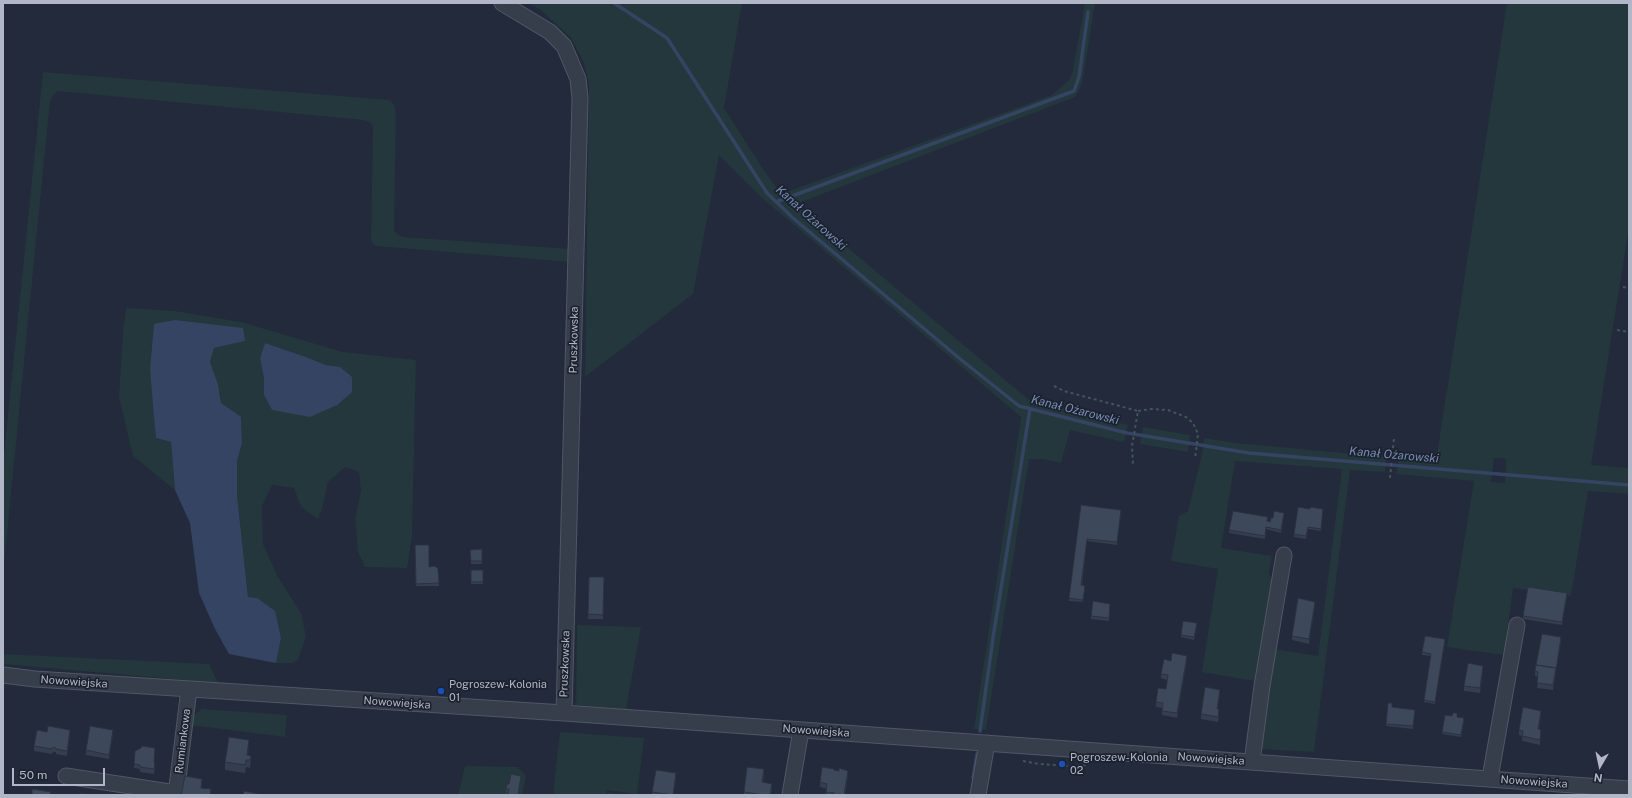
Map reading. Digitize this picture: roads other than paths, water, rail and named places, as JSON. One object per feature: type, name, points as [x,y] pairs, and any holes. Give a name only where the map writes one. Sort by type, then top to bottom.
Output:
[{"type":"street","name":"Pruszkowska","points":[[502,3],[550,32],[564,46],[578,79],[580,98],[564,713]]},
{"type":"street","points":[[1252,762],[1262,686],[1284,555]]},
{"type":"street","points":[[1490,778],[1517,626]]},
{"type":"street","name":"Nowowiejska","points":[[3,675],[34,679],[564,713],[1629,789]]},
{"type":"street","name":"Rumiankowa","points":[[66,776],[176,794],[189,689]]},
{"type":"street","points":[[790,795],[801,730]]},
{"type":"street","points":[[978,795],[987,743]]},
{"type":"water","points":[[175,320],[243,328],[245,341],[214,348],[210,362],[218,384],[221,403],[241,417],[242,443],[237,461],[237,495],[248,597],[257,598],[275,611],[281,638],[276,663],[229,654],[215,629],[199,593],[190,523],[175,490],[171,442],[156,438],[153,407],[150,368],[154,324]]},
{"type":"water","points":[[265,343],[326,365],[340,367],[352,377],[352,392],[337,405],[310,417],[272,410],[264,395],[264,378],[260,358]]},
{"type":"waterway","name":"Kanał Ożarowski","points":[[614,3],[667,38],[767,193],[793,218],[959,358],[1019,406],[1127,433],[1249,453],[1629,485]]},
{"type":"waterway","points":[[776,202],[1074,91],[1079,77],[1088,12]]},
{"type":"waterway","points":[[980,731],[993,638],[1030,409]]},
{"type":"waterway","points":[[973,778],[977,754]]},
{"type":"place","name":"Pogroszew-Kolonia 01","points":[[441,691]]},
{"type":"place","name":"Pogroszew-Kolonia 02","points":[[1062,764]]}]
